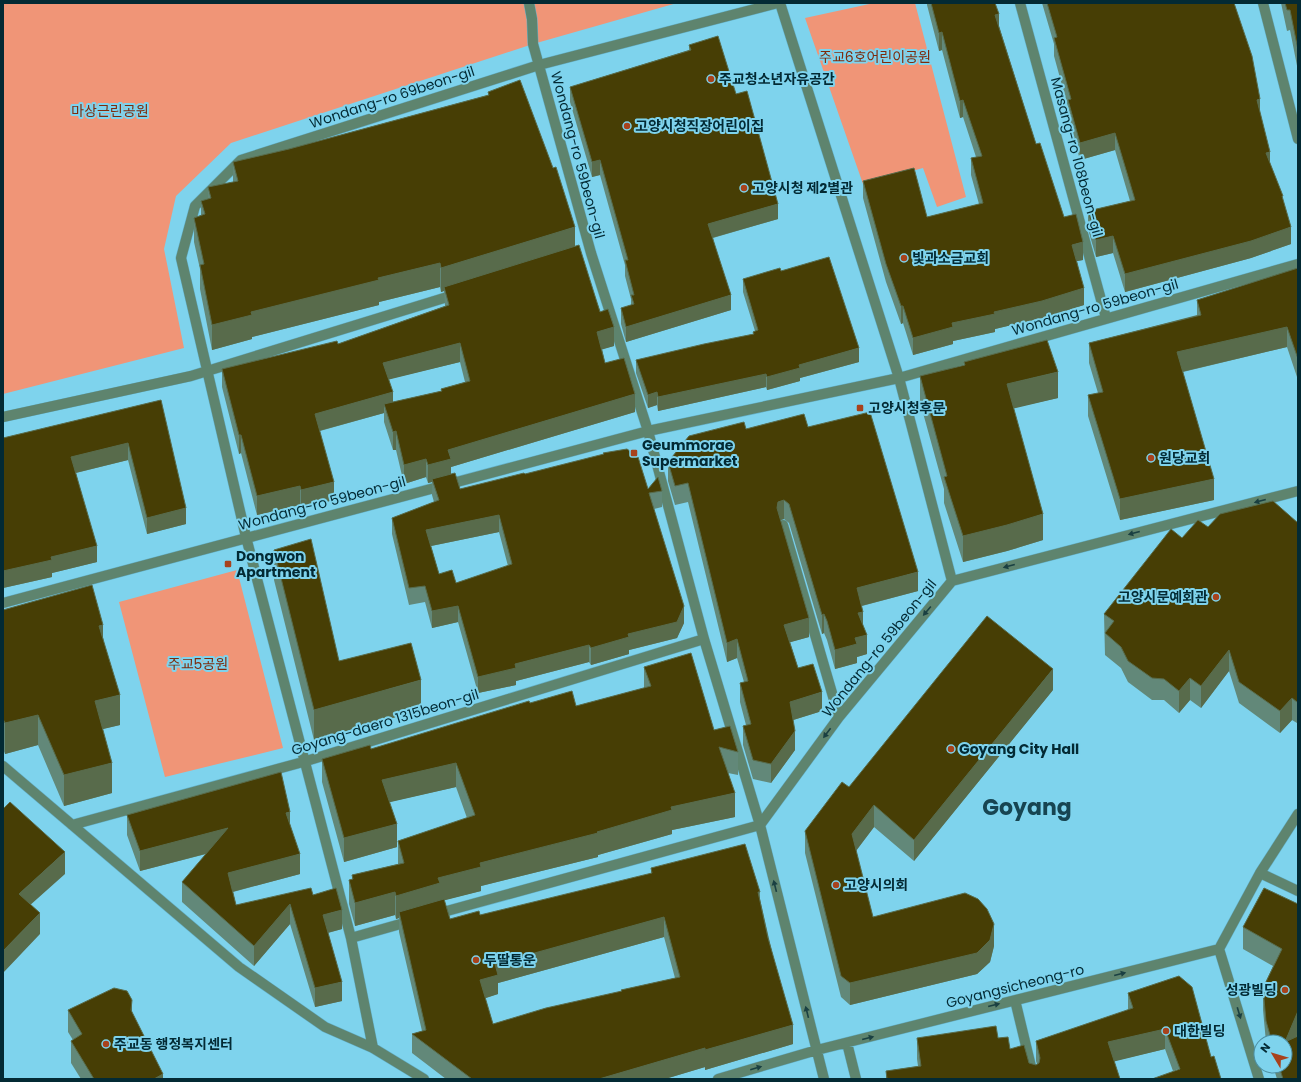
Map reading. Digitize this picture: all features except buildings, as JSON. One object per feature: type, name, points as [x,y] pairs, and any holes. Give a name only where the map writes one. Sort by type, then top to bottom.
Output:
[{"type":"street","name":"Wondang-ro 59beon-gil","points":[[529,3],[532,19],[533,44],[587,254],[648,431],[704,639],[760,825],[824,1079]]},
{"type":"street","name":"Wondang-ro 69beon-gil","points":[[351,938],[303,762],[246,537],[181,258],[194,206],[241,160],[539,65],[779,3]]},
{"type":"street","points":[[779,3],[899,378]]},
{"type":"street","name":"Masang-ro 108beon-gil","points":[[1020,3],[1106,318]]},
{"type":"street","points":[[1263,3],[1298,139]]},
{"type":"street","name":"Wondang-ro 59beon-gil","points":[[3,603],[648,431],[899,378],[1298,264]]},
{"type":"street","points":[[3,417],[207,371],[470,290]]},
{"type":"street","name":"Wondang-ro 59beon-gil","points":[[760,825],[839,717],[952,581],[899,378]]},
{"type":"street","points":[[952,581],[1298,491]]},
{"type":"street","points":[[783,525],[839,717]]},
{"type":"street","name":"Goyang-daero 1315beon-gil","points":[[72,825],[303,762],[704,639]]},
{"type":"street","points":[[3,766],[239,968],[325,1026],[373,1048],[424,1079]]},
{"type":"street","points":[[1259,1079],[1219,949],[1260,873],[1298,814]]},
{"type":"street","points":[[373,1048],[351,938],[760,825]]},
{"type":"street","points":[[1260,873],[1298,891]]},
{"type":"street","name":"Goyangsicheong-ro","points":[[817,1050],[1219,949]]},
{"type":"street","points":[[1015,1000],[1034,1079]]},
{"type":"street","points":[[847,1043],[856,1079]]},
{"type":"street","points":[[718,1079],[817,1050]]},
{"type":"green space","name":"마상근린공원","points":[[3,3],[677,3],[533,44],[231,143],[176,196],[164,249],[184,348],[3,394]]},
{"type":"green space","name":"주교6호어린이공원","points":[[874,3],[915,3],[966,197],[937,207],[923,168],[863,184],[805,18]]},
{"type":"green space","name":"주교5공원","points":[[237,570],[283,748],[165,777],[119,602]]},
{"type":"place","name":"주교청소년자유공간","points":[[711,79]]},
{"type":"place","name":"고양시청직장어린이집","points":[[627,126]]},
{"type":"place","name":"고양시청 제2별관","points":[[744,188]]},
{"type":"place","name":"빛과소금교회","points":[[904,258]]},
{"type":"place","name":"고양시청후문","points":[[860,408]]},
{"type":"place","name":"Geummorae Supermarket","points":[[634,453]]},
{"type":"place","name":"원당교회","points":[[1151,458]]},
{"type":"place","name":"Dongwon Apartment","points":[[228,564]]},
{"type":"place","name":"고양시문예회관","points":[[1216,597]]},
{"type":"place","name":"Goyang City Hall","points":[[951,749]]},
{"type":"place","name":"고양시의회","points":[[836,885]]},
{"type":"place","name":"두딸통운","points":[[476,960]]},
{"type":"place","name":"성광빌딩","points":[[1285,990]]},
{"type":"place","name":"대한빌딩","points":[[1166,1031]]},
{"type":"place","name":"주교동 행정복지센터","points":[[106,1044]]},
{"type":"district","name":"Goyang","points":[[1027,807]]}]
